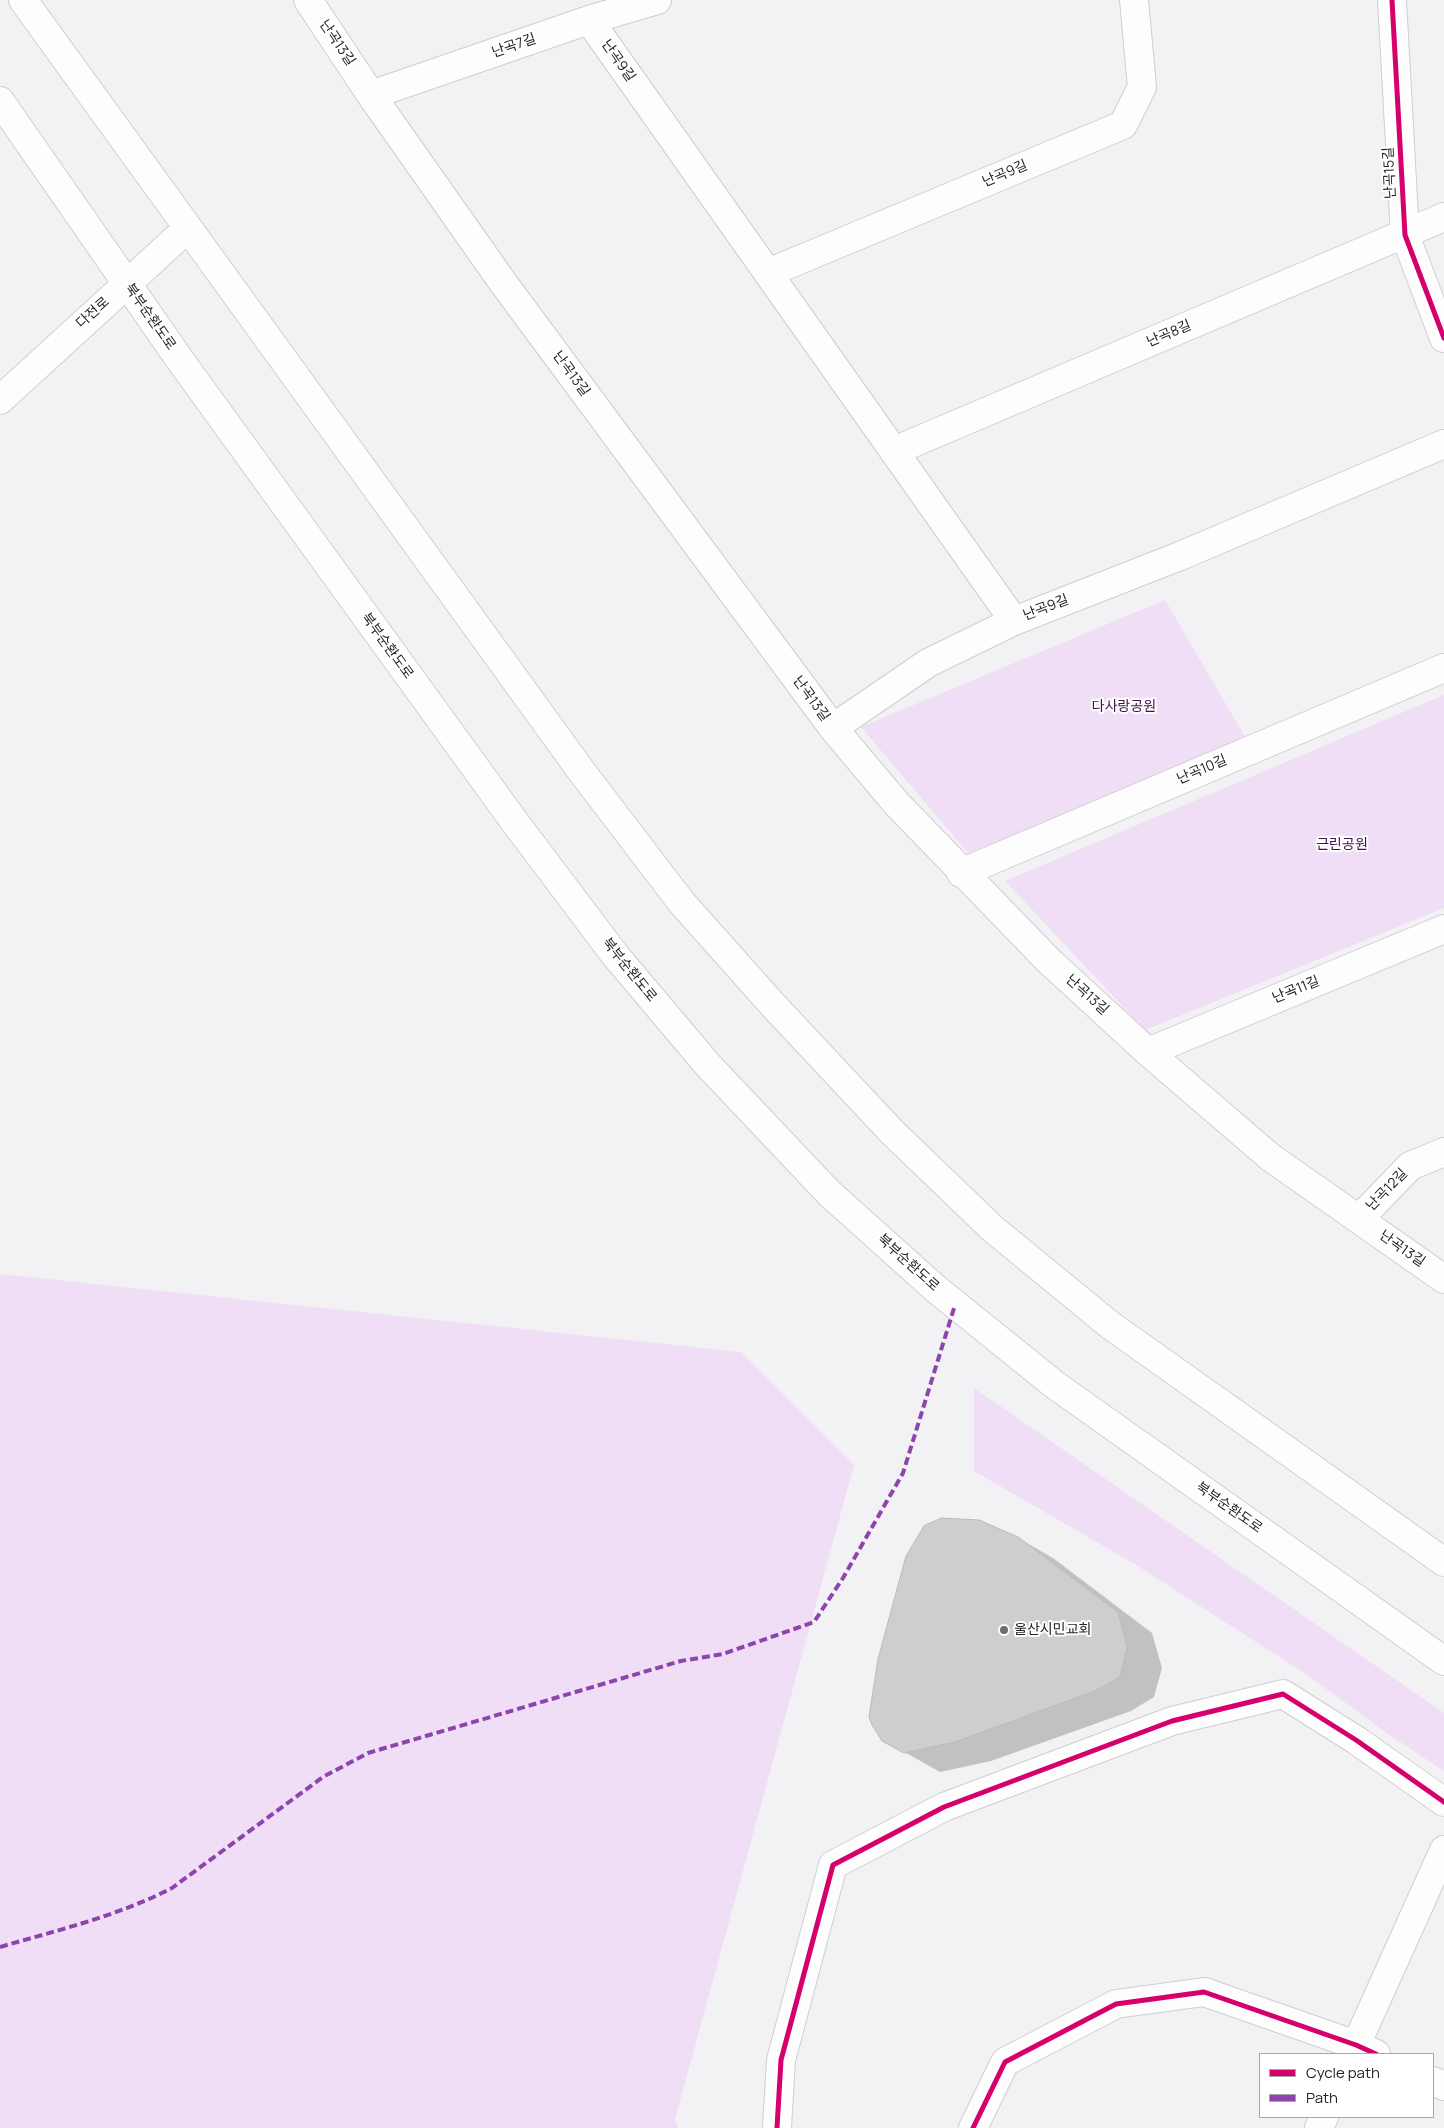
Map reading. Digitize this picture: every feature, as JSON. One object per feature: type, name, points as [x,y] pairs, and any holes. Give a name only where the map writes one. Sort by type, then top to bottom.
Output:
[{"type":"main road","points":[[23,0],[582,772],[682,903],[892,1132],[993,1229],[1110,1324],[1444,1562]]},
{"type":"main road","name":"난곡13길","points":[[308,0],[504,284],[833,728],[896,803],[961,873],[1048,960],[1148,1052],[1270,1157],[1444,1279]]},
{"type":"main road","name":"난곡7길","points":[[372,95],[589,20],[657,0]]},
{"type":"main road","name":"난곡9길","points":[[768,273],[1123,125],[1142,87],[1134,0]]},
{"type":"main road","name":"난곡15길","points":[[1392,0],[1405,235],[1444,338]]},
{"type":"main road","name":"난곡9길","points":[[589,20],[1014,621],[1180,556],[1444,444]]},
{"type":"main road","name":"북부순환도로","points":[[0,100],[126,284],[514,821],[609,947],[707,1064],[829,1193],[936,1289],[1055,1385],[1444,1661]]},
{"type":"main road","name":"난곡8길","points":[[894,451],[1444,217]]},
{"type":"main road","name":"다전로","points":[[0,400],[188,228]]},
{"type":"main road","points":[[833,728],[928,663],[1014,621]]},
{"type":"main road","name":"난곡10길","points":[[961,873],[1444,668]]},
{"type":"main road","name":"난곡11길","points":[[1148,1052],[1444,929]]},
{"type":"main road","name":"난곡12길","points":[[1359,1219],[1410,1166],[1444,1152]]},
{"type":"main road","points":[[778,2128],[781,2060],[833,1865],[944,1807],[1172,1721],[1283,1694],[1356,1740],[1444,1802]]},
{"type":"main road","points":[[973,2128],[1006,2062],[1116,2004],[1204,1992],[1362,2051],[1444,1850]]},
{"type":"green space","name":"다사랑공원","points":[[1165,600],[1252,749],[968,853],[861,727]]},
{"type":"green space","name":"근린공원","points":[[1444,695],[1444,908],[1145,1030],[1005,881]]},
{"type":"green space","points":[[0,1274],[741,1352],[854,1465],[675,2119],[678,2128],[0,2128]]},
{"type":"green space","points":[[974,1388],[1444,1713],[1444,1771],[1388,1734],[1306,1674],[1133,1563],[974,1471]]},
{"type":"building","name":"울산시민교회","points":[[942,1518],[979,1520],[1018,1537],[1118,1612],[1127,1647],[1120,1677],[1095,1691],[955,1742],[904,1753],[882,1741],[869,1717],[878,1659],[906,1556],[924,1526]]},
{"type":"marked path","points":[[0,1947],[130,1907],[172,1888],[323,1777],[368,1753],[681,1661],[723,1654],[814,1622],[843,1578],[903,1473],[955,1305]]},
{"type":"cycle path","points":[[1392,0],[1405,235],[1444,338]]},
{"type":"cycle path","points":[[777,2128],[781,2060],[833,1865],[944,1807],[1172,1721],[1283,1694],[1356,1740],[1444,1802]]},
{"type":"cycle path","points":[[973,2128],[1005,2062],[1116,2004],[1204,1992],[1356,2045],[1374,2053]]},
{"type":"place","name":"울산시민교회","points":[[1004,1630]]}]
